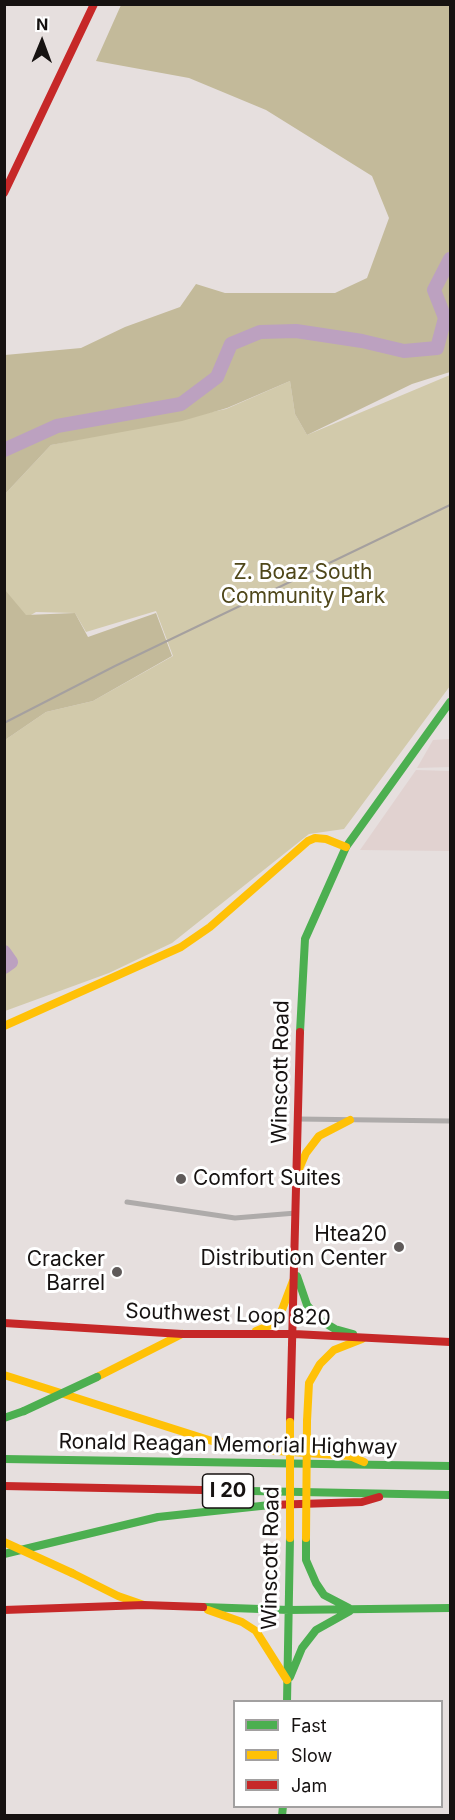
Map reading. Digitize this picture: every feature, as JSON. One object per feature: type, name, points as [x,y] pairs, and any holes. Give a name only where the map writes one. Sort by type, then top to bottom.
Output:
[{"type":"main road","points":[[4,193],[94,4]]},
{"type":"main road","name":"Winscott Road","points":[[287,1700],[290,1422],[305,939],[346,847],[450,702]]},
{"type":"main road","points":[[4,1026],[181,947],[210,927],[308,841],[315,838],[346,847]]},
{"type":"main road","points":[[297,1173],[306,1153],[319,1136],[350,1120]]},
{"type":"main road","points":[[243,1333],[261,1330],[280,1316],[296,1271]]},
{"type":"main road","points":[[296,1271],[307,1305],[320,1320],[335,1329],[366,1338]]},
{"type":"main road","name":"Southwest Loop 820","points":[[4,1323],[182,1334],[294,1334],[450,1342]]},
{"type":"main road","points":[[4,1418],[97,1377],[182,1334]]},
{"type":"main road","points":[[354,1610],[324,1595],[306,1560],[307,1421],[309,1383],[320,1364],[334,1350],[366,1338]]},
{"type":"main road","points":[[4,1376],[212,1441],[266,1450],[351,1456],[373,1465]]},
{"type":"main road","points":[[4,1381],[26,1383]]},
{"type":"main road","name":"Ronald Reagan Memorial Highway","points":[[4,1459],[450,1467]]},
{"type":"main road","name":"I 20","points":[[4,1486],[450,1495]]},
{"type":"main road","points":[[4,1554],[158,1517],[266,1505],[362,1502],[390,1494]]},
{"type":"main road","points":[[4,1542],[118,1596],[144,1605]]},
{"type":"main road","points":[[4,1611],[144,1605],[289,1610],[450,1608]]},
{"type":"main road","points":[[198,1607],[242,1622],[256,1631],[288,1681]]},
{"type":"main road","points":[[288,1681],[302,1648],[316,1630],[354,1610]]},
{"type":"street","points":[[298,1119],[450,1121]]},
{"type":"street","points":[[127,1202],[235,1218],[296,1213]]},
{"type":"shaded area","points":[[121,5],[450,5],[450,372],[412,384],[307,435],[295,414],[290,381],[227,408],[182,421],[51,445],[6,493],[5,499],[5,355],[81,348],[125,327],[180,307],[196,284],[225,293],[335,293],[367,278],[389,218],[372,176],[266,110],[189,78],[96,61]]},
{"type":"shaded area","points":[[5,590],[26,615],[75,613],[88,637],[156,613],[172,656],[93,701],[46,712],[5,740]]},
{"type":"shaded area","points":[[450,739],[450,767],[417,768],[433,740]]},
{"type":"shaded area","points":[[416,770],[450,771],[450,851],[360,850]]},
{"type":"green space","name":"Z. Boaz South Community Park","points":[[450,375],[450,686],[344,829],[309,834],[172,943],[109,973],[5,1011],[5,740],[46,712],[93,701],[173,656],[156,611],[86,632],[75,613],[36,612],[19,622],[5,590],[6,493],[51,445],[226,409],[290,381],[295,414],[307,435]]},
{"type":"waterway","points":[[4,450],[57,426],[181,404],[217,377],[231,344],[260,332],[296,331],[362,341],[404,351],[437,348],[445,318],[434,290],[450,259]]},
{"type":"waterway","points":[[4,952],[11,962],[4,967]]},
{"type":"railway","points":[[4,723],[115,666],[450,505]]},
{"type":"traffic: fast","points":[[300,1032],[305,939],[346,847],[450,702]]},
{"type":"traffic: fast","points":[[297,1276],[307,1305],[320,1320],[335,1329],[353,1334]]},
{"type":"traffic: fast","points":[[24,1411],[97,1377]]},
{"type":"traffic: fast","points":[[4,1418],[24,1411]]},
{"type":"traffic: fast","points":[[4,1459],[450,1466]]},
{"type":"traffic: fast","points":[[202,1490],[450,1495]]},
{"type":"traffic: fast","points":[[4,1554],[158,1517],[270,1505]]},
{"type":"traffic: fast","points":[[287,1700],[290,1538]]},
{"type":"traffic: fast","points":[[306,1538],[306,1560],[316,1583],[324,1595],[349,1608]]},
{"type":"traffic: fast","points":[[203,1607],[289,1610],[450,1608]]},
{"type":"traffic: fast","points":[[290,1677],[302,1648],[316,1630],[350,1611]]},
{"type":"traffic: fast","points":[[282,1816],[283,1808]]},
{"type":"traffic: slow","points":[[4,1026],[181,947],[210,927],[308,841],[315,838],[326,839],[346,847]]},
{"type":"traffic: slow","points":[[299,1169],[306,1153],[319,1136],[350,1120]]},
{"type":"traffic: slow","points":[[256,1331],[271,1325],[280,1315],[293,1281]]},
{"type":"traffic: slow","points":[[97,1377],[182,1334]]},
{"type":"traffic: slow","points":[[307,1421],[309,1383],[320,1364],[334,1350],[362,1339]]},
{"type":"traffic: slow","points":[[4,1375],[212,1441],[277,1451],[350,1456],[364,1462]]},
{"type":"traffic: slow","points":[[306,1538],[307,1421]]},
{"type":"traffic: slow","points":[[290,1422],[290,1538]]},
{"type":"traffic: slow","points":[[4,1542],[72,1573]]},
{"type":"traffic: slow","points":[[72,1573],[118,1596],[144,1605]]},
{"type":"traffic: slow","points":[[208,1610],[242,1622],[256,1631],[287,1680]]},
{"type":"traffic: jam","points":[[4,193],[94,4]]},
{"type":"traffic: jam","points":[[290,1422],[300,1032]]},
{"type":"traffic: jam","points":[[4,1323],[182,1334],[294,1334],[450,1342]]},
{"type":"traffic: jam","points":[[4,1486],[202,1490]]},
{"type":"traffic: jam","points":[[270,1505],[362,1502],[379,1497]]},
{"type":"traffic: jam","points":[[4,1610],[144,1605],[203,1607]]},
{"type":"place","name":"Comfort Suites","points":[[181,1179]]},
{"type":"place","name":"Htea20 Distribution Center","points":[[399,1247]]},
{"type":"place","name":"Cracker Barrel","points":[[117,1272]]}]
